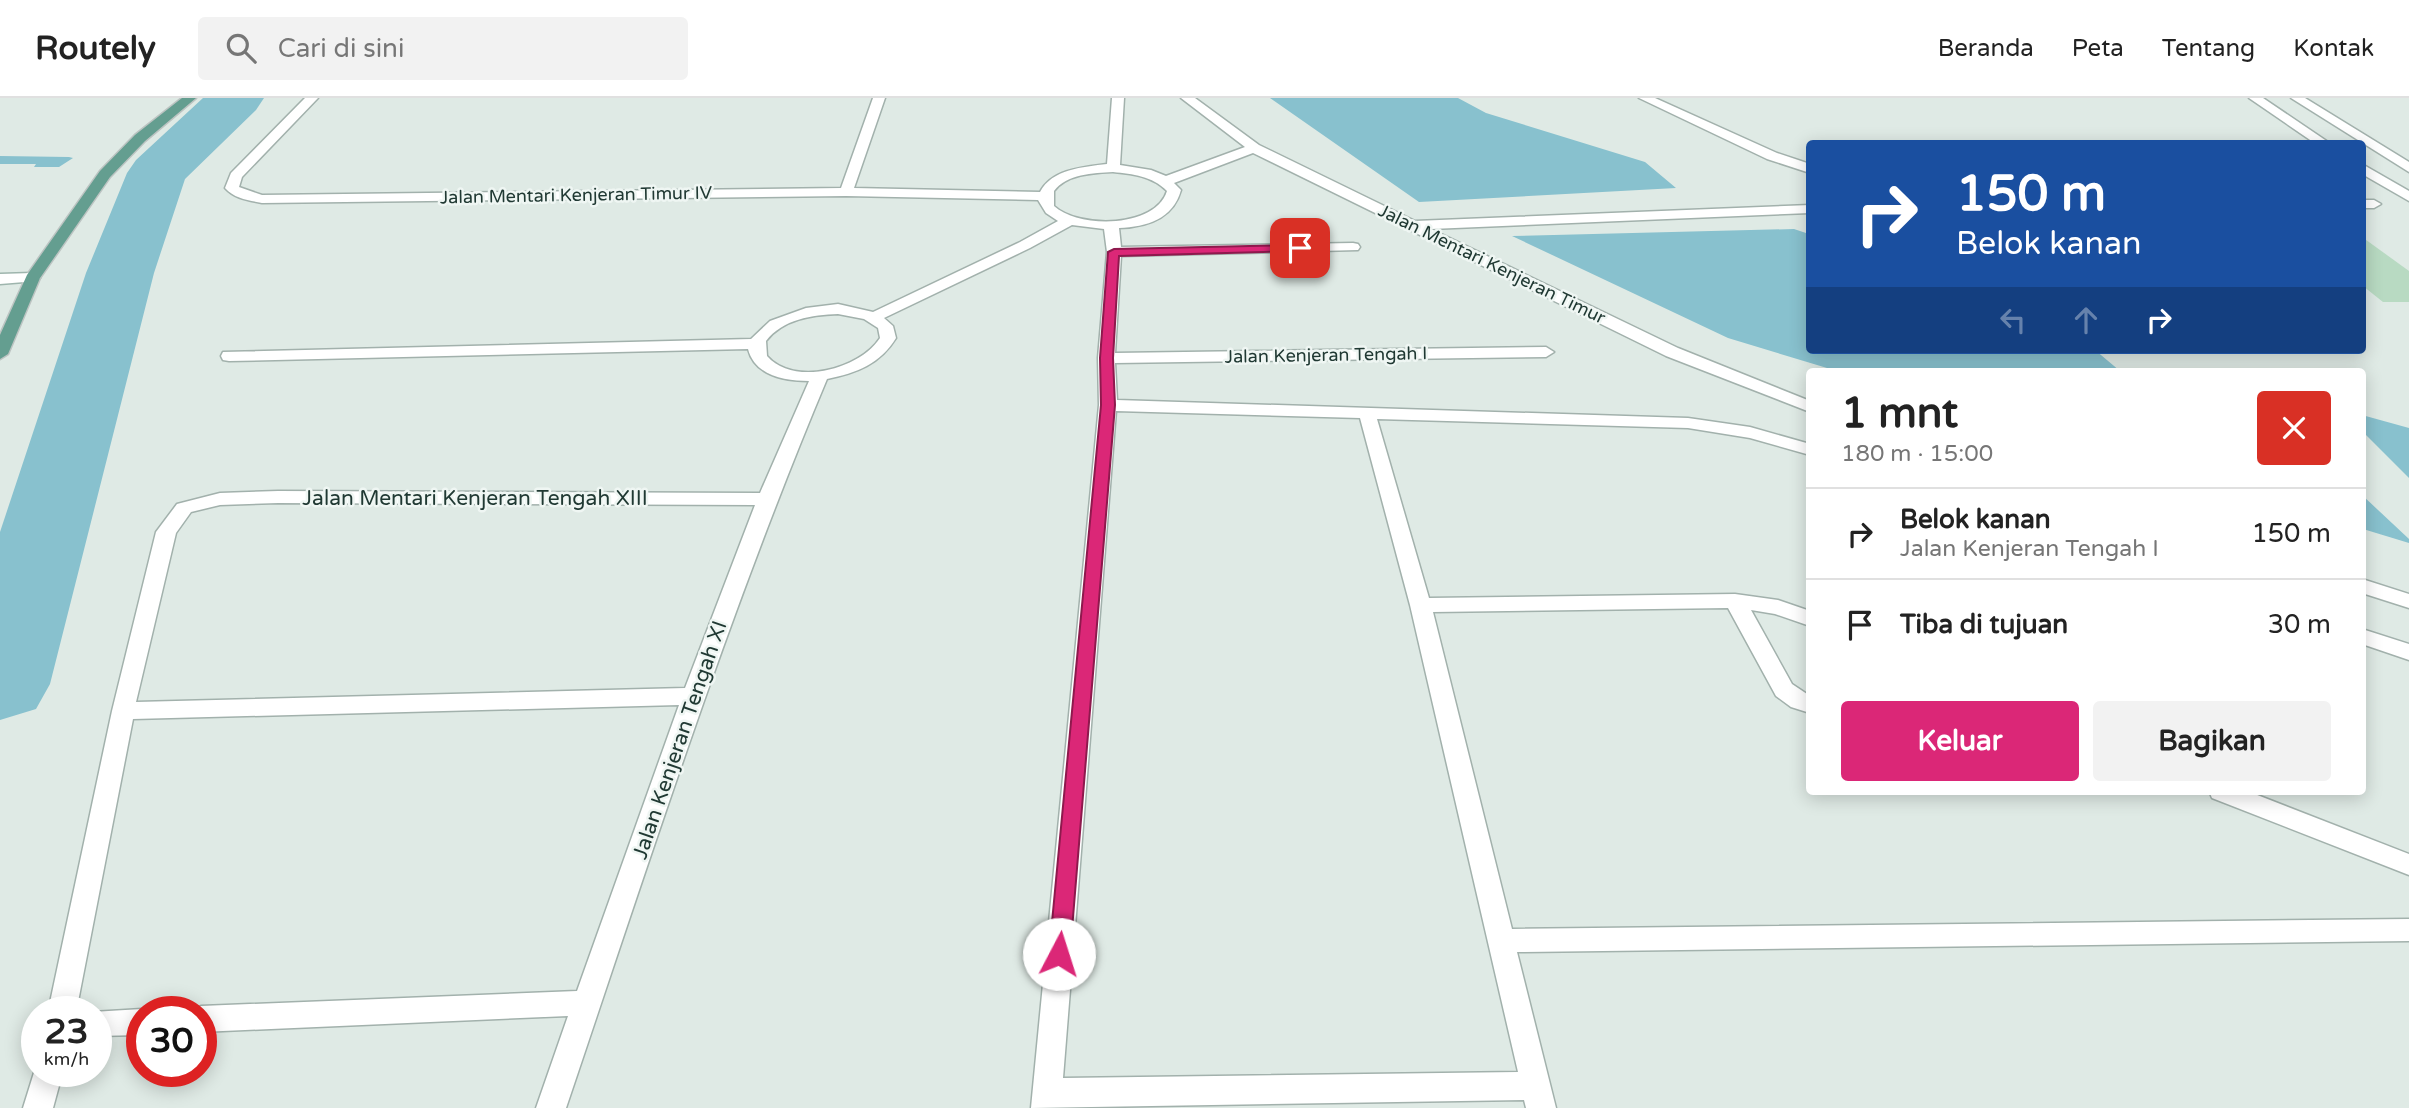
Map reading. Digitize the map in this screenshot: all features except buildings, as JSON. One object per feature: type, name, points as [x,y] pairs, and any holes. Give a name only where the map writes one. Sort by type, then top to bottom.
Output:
[{"type":"main road","points":[[0,354],[32,278],[112,165],[140,138],[190,98]]},
{"type":"street","name":"Jalan Mentari Kenjeran Timur IV","points":[[312,98],[236,176],[232,188],[243,195],[262,199],[846,192],[1044,196]]},
{"type":"street","points":[[846,192],[878,98]]},
{"type":"street","points":[[1113,168],[1118,98]]},
{"type":"street","name":"Jalan Mentari Kenjeran Timur","points":[[1187,98],[1254,148],[1672,352],[1806,405]]},
{"type":"street","points":[[1645,98],[1772,156],[1806,168]]},
{"type":"street","points":[[2255,98],[2319,140]]},
{"type":"street","points":[[2297,98],[2364,140]]},
{"type":"street","points":[[2366,141],[2409,168]]},
{"type":"street","points":[[1166,181],[1254,148]]},
{"type":"street","points":[[1113,168],[1143,172],[1166,181],[1174,190],[1174,199],[1167,209],[1134,223],[1111,225],[1070,220],[1055,214],[1046,206],[1044,196],[1048,188],[1059,179],[1084,171],[1113,168]]},
{"type":"street","points":[[2366,170],[2409,197]]},
{"type":"street","points":[[2366,183],[2409,182]]},
{"type":"street","points":[[1410,225],[1806,209]]},
{"type":"street","points":[[874,317],[1025,245],[1070,220]]},
{"type":"street","points":[[1111,225],[1114,252],[1106,358],[1108,405],[1046,1100],[1539,1097],[1421,604],[1367,413]]},
{"type":"street","points":[[1114,252],[1353,247]]},
{"type":"street","points":[[0,279],[32,278]]},
{"type":"street","points":[[838,309],[874,317],[884,324],[889,334],[886,345],[877,356],[861,366],[820,376],[797,376],[777,372],[763,365],[756,355],[756,344],[764,332],[778,323],[806,313],[838,309]]},
{"type":"street","points":[[229,356],[756,344]]},
{"type":"street","name":"Jalan Kenjeran Tengah I","points":[[1106,358],[1546,352]]},
{"type":"street","name":"Jalan Kenjeran Tengah XI","points":[[551,1108],[693,696],[767,499],[820,376]]},
{"type":"street","points":[[1108,405],[1725,426],[1806,449]]},
{"type":"street","name":"Jalan Mentari Kenjeran Tengah XIII","points":[[123,711],[166,532],[184,508],[220,499],[278,497],[767,499]]},
{"type":"street","points":[[2366,587],[2409,601]]},
{"type":"street","points":[[1421,604],[1735,601],[1778,607],[1806,618]]},
{"type":"street","points":[[1735,601],[1784,690],[1806,704]]},
{"type":"street","points":[[2366,637],[2409,652]]},
{"type":"street","points":[[65,996],[123,711],[693,696]]},
{"type":"street","points":[[2231,795],[2409,865]]},
{"type":"street","points":[[1502,941],[2409,930]]},
{"type":"street","points":[[217,1018],[589,1003]]},
{"type":"street","points":[[38,1108],[44,1087]]},
{"type":"green space","points":[[2366,240],[2409,271],[2409,302],[2383,302],[2366,288]]},
{"type":"water","points":[[1270,98],[1458,98],[1486,113],[1645,162],[1676,188],[1419,202]]},
{"type":"water","points":[[0,156],[73,158],[59,167],[34,167],[36,164],[0,164]]},
{"type":"water","points":[[1794,229],[1806,233],[1806,354],[2100,354],[2116,368],[1827,368],[1728,338],[1512,236]]},
{"type":"water","points":[[2366,416],[2409,428],[2409,478],[2366,435]]},
{"type":"water","points":[[2366,499],[2409,539],[2409,543],[2366,530]]},
{"type":"waterway","points":[[0,684],[120,273],[157,173],[237,98]]},
{"type":"route","points":[[1059,954],[1108,405],[1106,358],[1114,252],[1300,248]]}]
